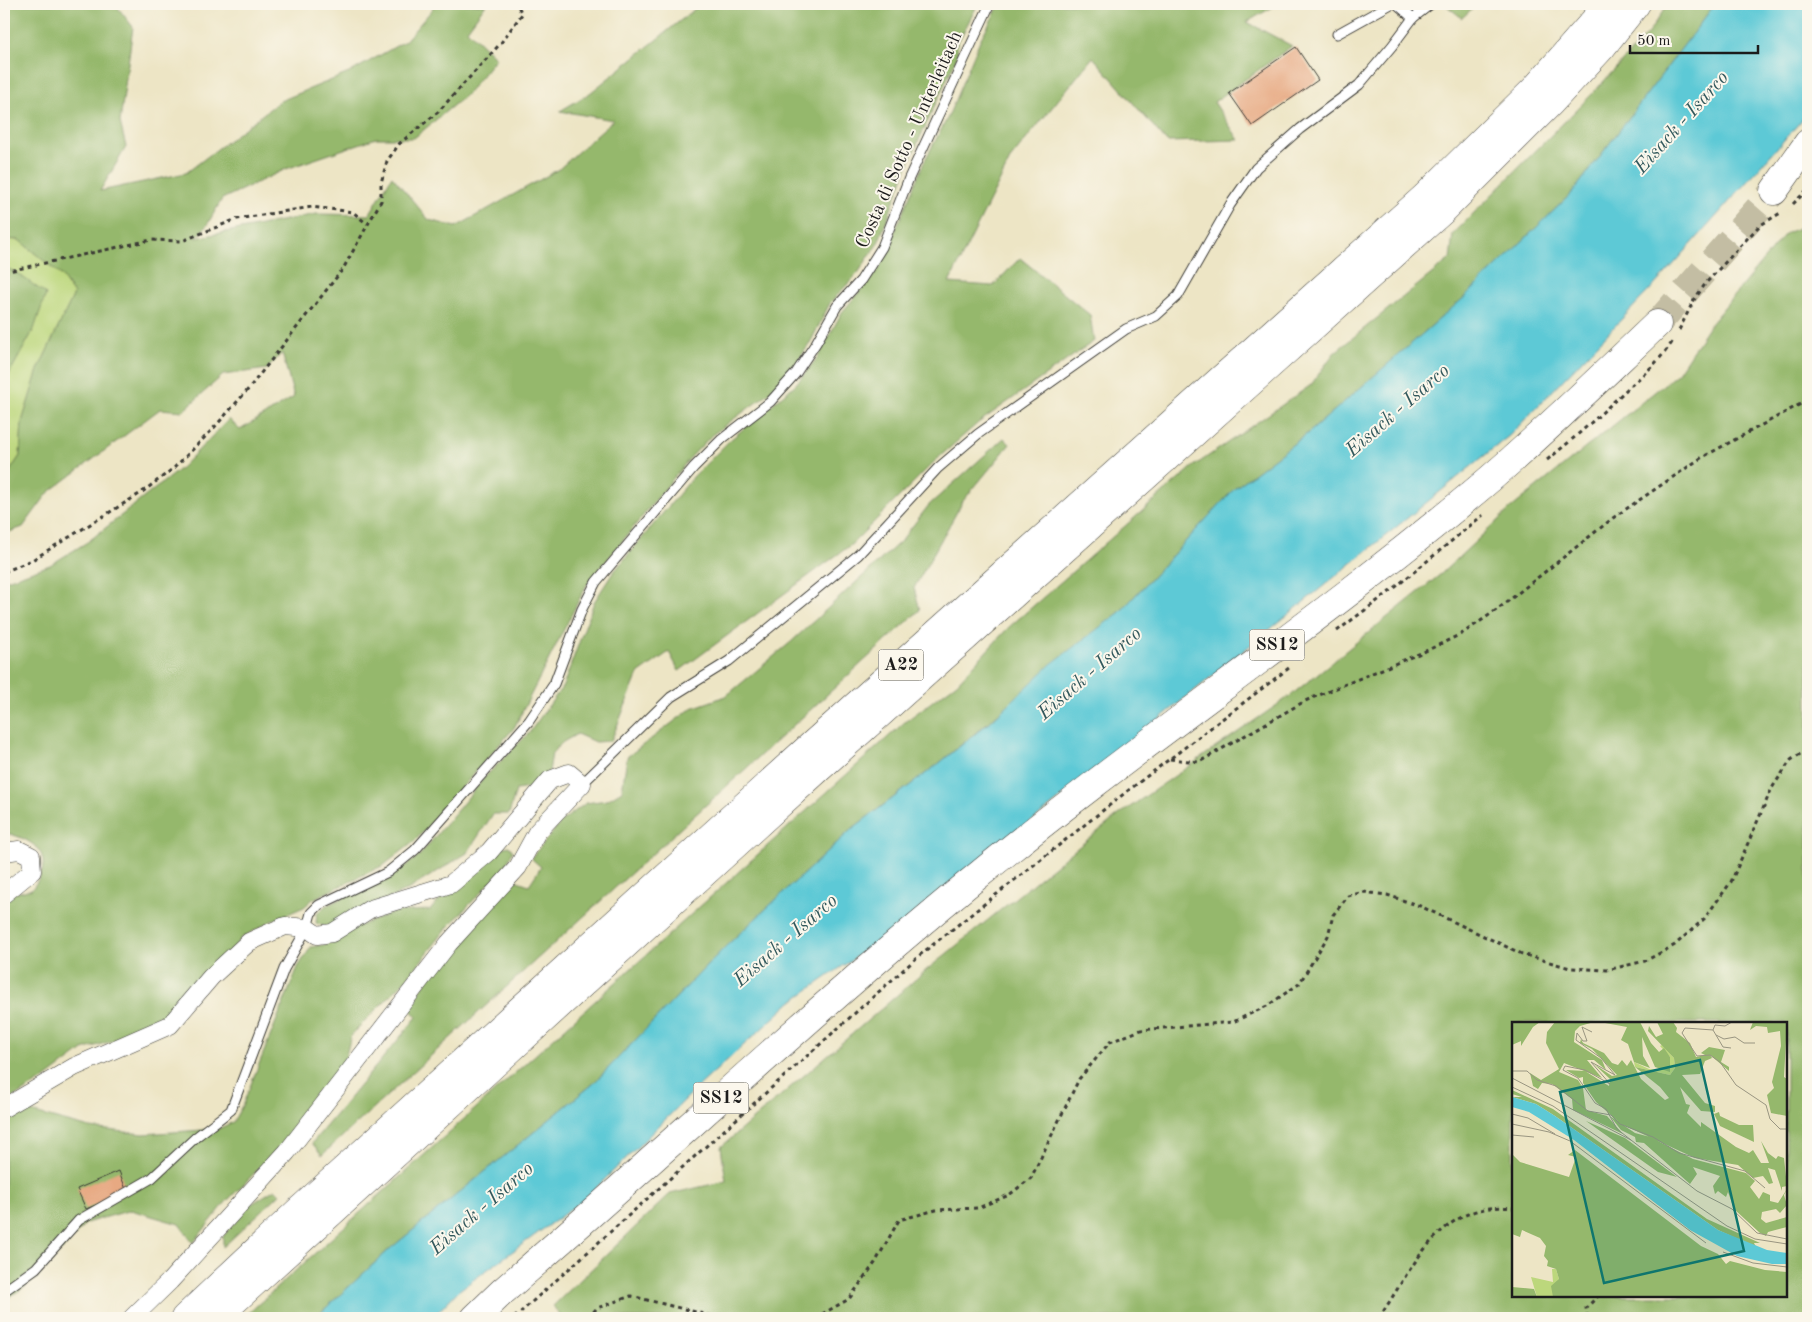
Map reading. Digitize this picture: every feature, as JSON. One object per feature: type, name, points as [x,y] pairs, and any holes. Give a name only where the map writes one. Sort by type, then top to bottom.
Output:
[{"type":"main road","name":"A22","points":[[185,1318],[795,760],[1398,222],[1523,102],[1609,4]]},
{"type":"main road","name":"A22","points":[[215,1318],[818,769],[1442,211],[1552,102],[1601,48],[1636,4]]},
{"type":"main road","points":[[1784,202],[1808,143]]},
{"type":"main road","name":"SS12","points":[[475,1318],[885,953],[976,876],[1394,556],[1485,483],[1657,324]]},
{"type":"street","points":[[4,1108],[74,1067],[170,1025],[211,977],[249,942],[285,926],[307,928],[317,935],[332,933],[370,909],[451,884],[489,852],[550,780],[569,773],[582,784],[537,832],[518,867],[448,943],[287,1152],[170,1281],[132,1318]]},
{"type":"street","points":[[4,852],[19,850],[31,856],[32,871],[4,894]]},
{"type":"lane","name":"Costa di Sotto - Unterleitach","points":[[4,1291],[36,1268],[79,1220],[152,1178],[196,1137],[231,1110],[284,969],[307,928],[310,914],[319,905],[388,872],[415,850],[529,721],[554,684],[582,609],[596,582],[694,467],[722,439],[770,402],[796,373],[836,306],[860,280],[882,247],[909,178],[990,4]]},
{"type":"lane","points":[[1337,34],[1391,4]]},
{"type":"lane","points":[[1397,4],[1413,18]]},
{"type":"lane","points":[[582,784],[671,697],[729,662],[858,555],[938,468],[978,434],[1119,334],[1156,316],[1178,296],[1230,205],[1256,168],[1300,129],[1359,85],[1413,18],[1431,4]]},
{"type":"path","points":[[4,572],[32,560],[141,493],[174,468],[246,392],[343,269],[381,201],[381,183],[387,161],[400,143],[438,112],[500,44],[522,14],[518,4]]},
{"type":"path","points":[[1667,351],[1694,300],[1706,283],[1784,202],[1808,189]]},
{"type":"path","points":[[4,272],[151,240],[182,241],[237,219],[312,207],[353,212],[368,224]]},
{"type":"path","points":[[514,1318],[921,954],[1170,759],[1199,762],[1305,701],[1428,650],[1463,633],[1498,609],[1613,518],[1701,458],[1808,400]]},
{"type":"path","points":[[815,1318],[849,1299],[875,1262],[899,1220],[936,1210],[978,1208],[1009,1195],[1031,1178],[1079,1079],[1110,1042],[1141,1030],[1233,1022],[1267,1006],[1299,984],[1328,936],[1333,914],[1348,896],[1364,892],[1387,895],[1420,906],[1522,954],[1570,968],[1607,970],[1645,961],[1675,945],[1704,919],[1731,882],[1772,788],[1791,760],[1808,749]]},
{"type":"path","points":[[1379,1318],[1403,1280],[1448,1223],[1467,1212],[1487,1208],[1512,1208]]},
{"type":"path","points":[[588,1318],[596,1308],[631,1296],[720,1318]]},
{"type":"path","points":[[1597,1297],[1586,1308],[1587,1315],[1597,1318]]},
{"type":"path","points":[[1674,1318],[1684,1315],[1694,1318]]},
{"type":"green space","points":[[4,4],[115,4],[133,27],[120,122],[126,147],[100,191],[186,173],[280,101],[349,73],[405,41],[432,10],[434,4],[486,4],[467,30],[496,58],[467,94],[414,138],[376,138],[286,169],[222,199],[207,225],[196,238],[316,214],[369,215],[392,176],[429,220],[456,227],[559,169],[613,120],[560,111],[590,93],[701,4],[978,4],[957,44],[958,55],[912,155],[878,243],[858,273],[830,303],[810,343],[796,364],[769,393],[712,435],[689,459],[586,586],[514,728],[415,841],[384,865],[313,899],[304,907],[271,921],[243,937],[182,1001],[162,1019],[118,1039],[83,1050],[43,1080],[4,1103],[4,898],[11,894],[32,889],[39,879],[43,862],[41,854],[30,842],[10,834],[4,837],[4,581],[50,565],[89,541],[181,468],[229,419],[240,430],[294,397],[282,353],[267,369],[223,375],[183,411],[160,409],[48,493],[23,527],[4,534],[4,480],[20,456],[22,422],[38,370],[74,294],[61,275],[19,240],[4,239]]},
{"type":"green space","points":[[1000,4],[1278,4],[1247,22],[1292,46],[1214,102],[1239,140],[1167,142],[1093,57],[1011,158],[949,283],[993,286],[1020,258],[1090,315],[1094,341],[978,423],[937,459],[852,544],[679,671],[669,652],[638,674],[611,741],[595,742],[577,734],[563,742],[552,753],[549,772],[536,787],[516,790],[509,814],[493,814],[467,853],[409,889],[328,928],[316,923],[317,914],[325,906],[390,877],[419,856],[485,777],[529,733],[563,686],[594,602],[612,574],[694,476],[729,441],[796,384],[818,357],[842,312],[879,269],[925,160],[948,117],[980,40]]},
{"type":"green space","points":[[1450,4],[1477,4],[1462,18],[1447,6]]},
{"type":"green space","points":[[1668,4],[1715,4],[1573,192],[1467,295],[1312,430],[1235,488],[1120,612],[937,765],[853,828],[725,947],[593,1084],[391,1248],[315,1318],[243,1318],[906,721],[957,683],[1008,628],[1194,466],[1311,385],[1334,353],[1450,259],[1453,234],[1593,93],[1649,32]]},
{"type":"green space","points":[[1808,223],[1808,1318],[625,1318],[619,1315],[615,1318],[562,1318],[553,1306],[670,1194],[726,1181],[721,1147],[924,972],[1052,868],[1120,814],[1290,696],[1441,574],[1510,509],[1678,373],[1711,323],[1785,234]]},
{"type":"green space","points":[[4,239],[19,240],[61,275],[74,294],[38,370],[22,422],[20,456],[4,480],[4,383],[34,329],[17,273],[4,267]]},
{"type":"green space","points":[[4,267],[17,273],[46,294],[34,329],[4,383]]},
{"type":"green space","points":[[1004,438],[1010,444],[963,501],[914,588],[920,610],[322,1155],[312,1143],[417,1017],[408,1007],[437,967],[515,880],[529,885],[541,867],[531,858],[562,821],[586,803],[607,800],[622,791],[627,757],[692,708],[726,696],[791,642],[900,542],[929,505]]},
{"type":"green space","points":[[509,846],[513,851],[505,867],[448,927],[405,981],[351,1035],[344,1064],[277,1150],[226,1202],[193,1243],[179,1224],[131,1210],[86,1223],[36,1279],[4,1301],[4,1116],[16,1108],[90,1128],[143,1134],[218,1129],[233,1122],[243,1104],[298,967],[311,947],[327,944],[351,929],[395,912],[430,910],[448,891],[499,848]]},
{"type":"green space","points":[[275,1189],[280,1194],[223,1247],[223,1236],[250,1205]]},
{"type":"water","name":"Eisack - Isarco","points":[[1715,4],[1808,4],[1808,113],[1666,273],[1510,435],[1074,788],[892,932],[791,1002],[700,1085],[586,1198],[458,1291],[432,1318],[315,1318],[391,1248],[593,1084],[725,947],[853,828],[937,765],[992,720],[1051,664],[1120,612],[1235,488],[1312,430],[1467,295],[1573,192]]},
{"type":"building","points":[[1296,47],[1318,80],[1252,126],[1229,93]]},
{"type":"building","points":[[119,1171],[127,1192],[86,1209],[77,1189]]},
{"type":"tunnel","points":[[1657,324],[1774,191]]}]
